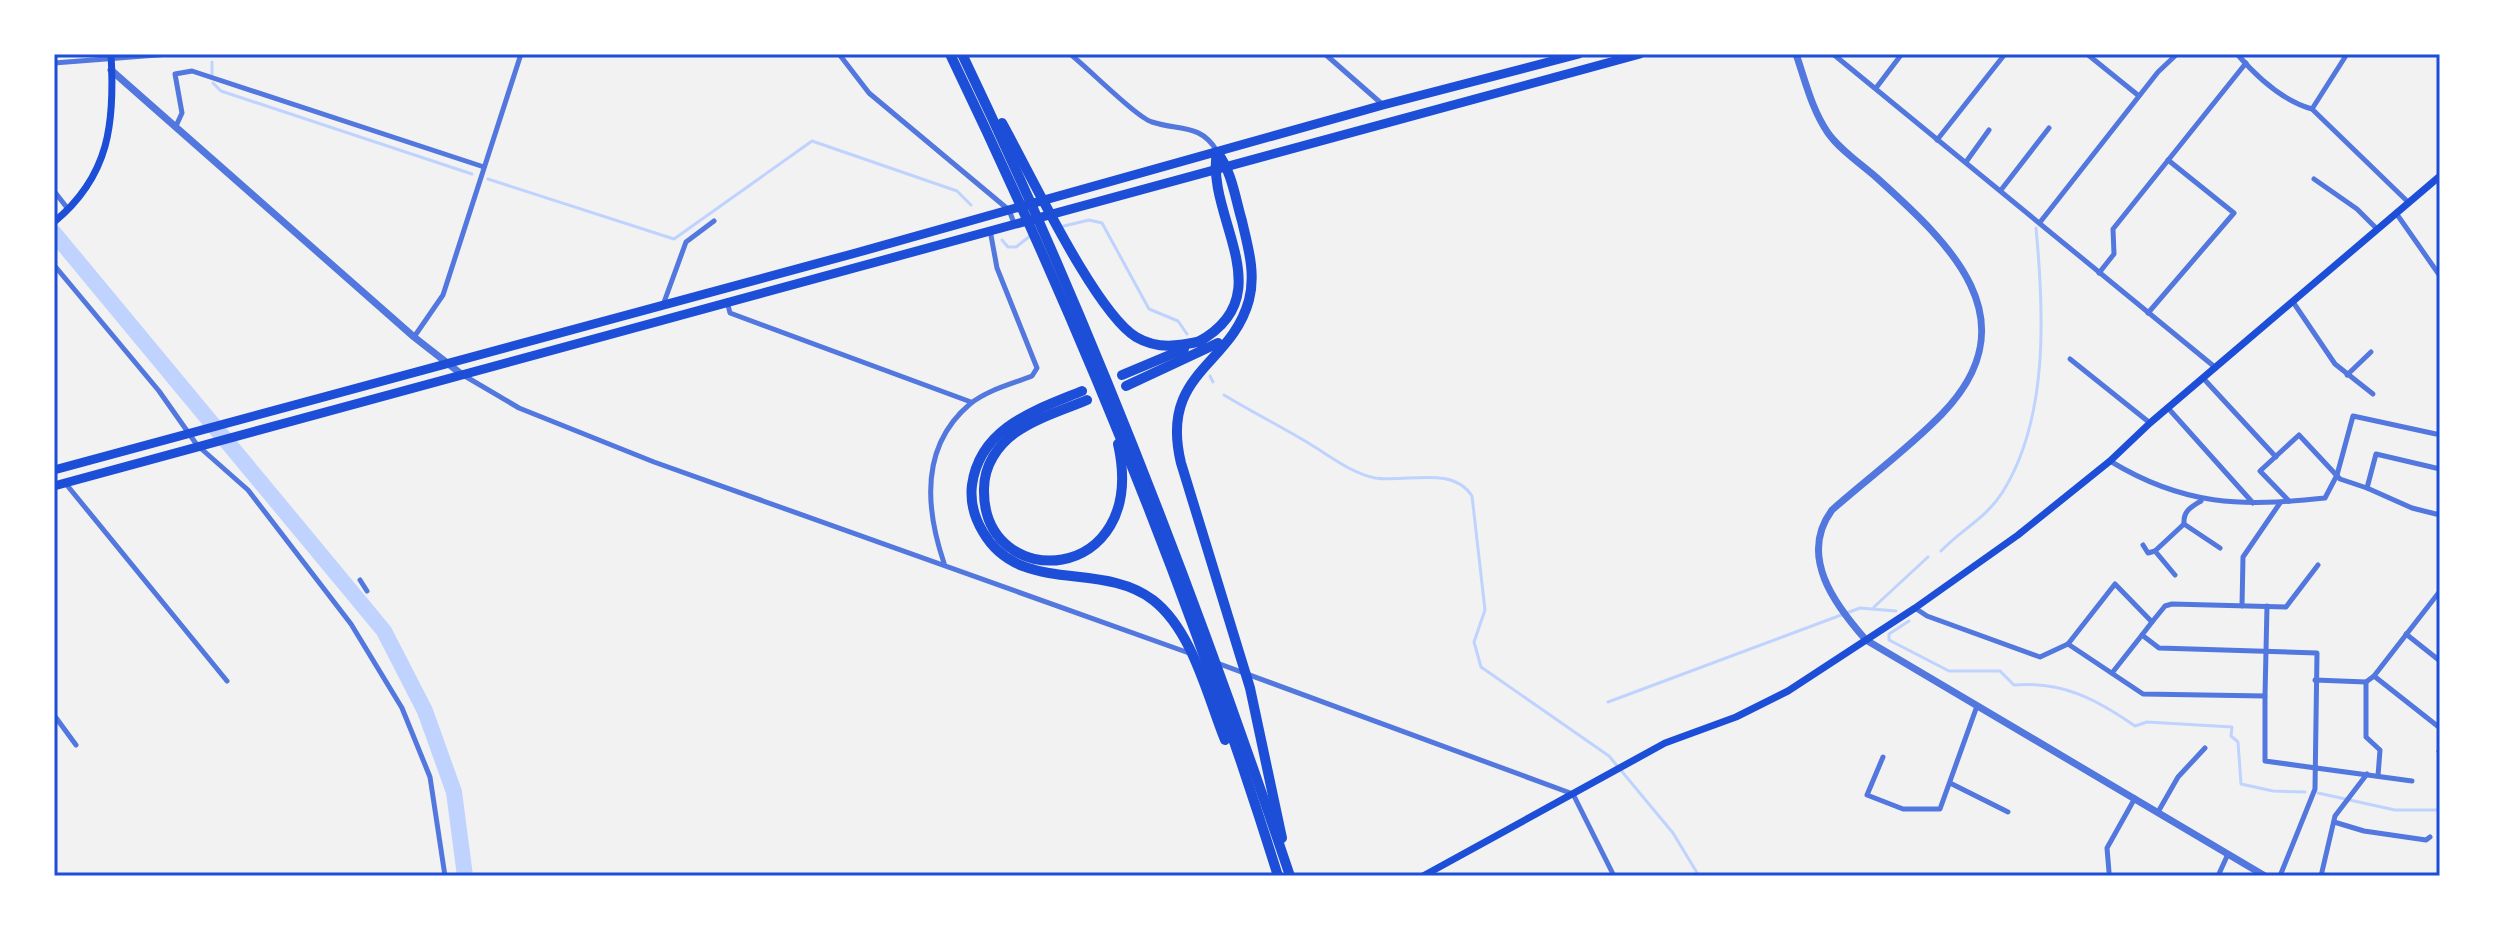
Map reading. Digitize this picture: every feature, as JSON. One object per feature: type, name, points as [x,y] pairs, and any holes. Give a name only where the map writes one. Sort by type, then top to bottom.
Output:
[{"type":"highway","points":[[950,54],[1024,182],[1064,233],[1098,294],[1134,336],[1174,347],[1202,341]]},
{"type":"highway","points":[[962,54],[1024,182],[1046,246],[1116,400],[1290,876]]},
{"type":"highway","points":[[54,470],[1579,54]]},
{"type":"highway","points":[[54,486],[727,300],[1640,54]]},
{"type":"highway","points":[[1217,152],[1227,166],[1249,250],[1252,277],[1245,311],[1187,391],[1178,413],[1177,437],[1181,463],[1250,688],[1290,876]]},
{"type":"highway","points":[[1217,152],[1214,169],[1236,251],[1238,289],[1226,319],[1202,341],[1124,380],[1198,355],[1226,338]]},
{"type":"highway","points":[[1046,246],[1049,265],[1110,418],[1118,446],[1122,490],[1113,524],[1087,553],[1050,561],[1033,558],[1003,541],[989,521],[983,485],[998,449],[1016,432],[1085,396],[1022,416],[989,444],[973,481],[972,503],[977,520],[991,543],[1020,566],[1130,587],[1151,598],[1170,617],[1199,676],[1277,872]]},
{"type":"highway","points":[[1049,265],[1193,615],[1277,872]]},
{"type":"main road","points":[[54,222],[68,210],[98,170],[109,143],[112,56]]},
{"type":"main road","points":[[1423,876],[1665,743],[1764,705],[1915,608],[2018,535],[2110,461],[2150,423],[2440,176]]},
{"type":"street","points":[[54,63],[112,56],[170,54]]},
{"type":"street","points":[[414,337],[443,295],[521,54]]},
{"type":"street","points":[[839,54],[869,93],[1009,210],[1014,223]]},
{"type":"street","points":[[1070,54],[1145,119],[1193,128],[1205,135],[1217,152]]},
{"type":"street","points":[[1325,54],[1383,105]]},
{"type":"street","points":[[1579,54],[1595,67]]},
{"type":"street","points":[[1796,54],[1817,113],[1829,134],[1911,209],[1950,250],[1973,283],[1982,327],[1976,358],[1943,413],[1832,510],[1823,522],[1819,552],[1825,584],[1834,604],[1866,640],[2265,876]]},
{"type":"street","points":[[1833,54],[2041,221],[2099,273],[2216,368]]},
{"type":"street","points":[[1937,140],[2004,54]]},
{"type":"street","points":[[2087,54],[2139,96]]},
{"type":"street","points":[[2041,221],[2139,96],[2177,54]]},
{"type":"street","points":[[2237,54],[2298,105],[2312,109],[2356,148],[2408,202]]},
{"type":"street","points":[[2312,109],[2347,54]]},
{"type":"street","points":[[1876,88],[1901,55]]},
{"type":"street","points":[[2099,273],[2114,254],[2113,229],[2246,63]]},
{"type":"street","points":[[111,70],[414,337],[460,373],[519,408],[654,462],[944,563],[1573,794],[1614,876]]},
{"type":"street","points":[[176,126],[182,113],[175,74],[192,71],[484,167]]},
{"type":"street","points":[[2001,190],[2049,128]]},
{"type":"street","points":[[1966,162],[1989,130]]},
{"type":"street","points":[[2148,313],[2234,213],[2168,160]]},
{"type":"street","points":[[2314,179],[2357,209],[2377,230]]},
{"type":"street","points":[[54,191],[68,210]]},
{"type":"street","points":[[2396,213],[2440,276]]},
{"type":"street","points":[[663,305],[686,242],[714,221]]},
{"type":"street","points":[[944,563],[931,526],[930,477],[945,434],[971,402],[1032,376],[1037,368],[997,268],[990,229]]},
{"type":"street","points":[[54,265],[200,445],[248,490],[297,549],[384,675],[412,729],[430,777],[445,876]]},
{"type":"street","points":[[727,300],[730,313],[971,402]]},
{"type":"street","points":[[2293,302],[2335,364],[2373,394]]},
{"type":"street","points":[[2347,375],[2371,352]]},
{"type":"street","points":[[2070,359],[2150,423]]},
{"type":"street","points":[[2203,378],[2276,457]]},
{"type":"street","points":[[2168,408],[2254,504]]},
{"type":"street","points":[[2110,461],[2133,475],[2202,500],[2254,504],[2290,502],[2325,498],[2337,475],[2353,416],[2436,434]]},
{"type":"street","points":[[2290,502],[2260,471],[2299,435],[2337,475],[2440,515]]},
{"type":"street","points":[[2367,488],[2376,454],[2440,469]]},
{"type":"street","points":[[65,483],[227,681]]},
{"type":"street","points":[[2143,545],[2148,553],[2155,551],[2184,524],[2189,508],[2202,500]]},
{"type":"street","points":[[2242,606],[2243,557],[2280,502]]},
{"type":"street","points":[[2184,524],[2220,548]]},
{"type":"street","points":[[2155,551],[2175,575]]},
{"type":"street","points":[[2112,673],[2165,606],[2286,607],[2318,565]]},
{"type":"street","points":[[360,580],[367,591]]},
{"type":"street","points":[[1915,608],[2033,656],[2047,655],[2068,644],[2115,584],[2152,622]]},
{"type":"street","points":[[2315,680],[2366,682],[2374,676],[2440,591]]},
{"type":"street","points":[[2267,606],[2265,761],[2412,781]]},
{"type":"street","points":[[2406,634],[2440,661]]},
{"type":"street","points":[[2142,635],[2159,648],[2317,653],[2315,789],[2280,876]]},
{"type":"street","points":[[2068,644],[2143,694],[2265,696]]},
{"type":"street","points":[[2374,676],[2440,728]]},
{"type":"street","points":[[2366,682],[2366,737],[2380,750],[2378,776]]},
{"type":"street","points":[[1883,757],[1867,795],[1903,809],[1940,809],[1978,705]]},
{"type":"street","points":[[54,715],[76,745]]},
{"type":"street","points":[[2158,812],[2178,777],[2205,748]]},
{"type":"street","points":[[2321,876],[2334,822],[2367,774]]},
{"type":"street","points":[[1950,783],[2008,812]]},
{"type":"street","points":[[2109,872],[2107,848],[2135,798]]},
{"type":"street","points":[[2334,822],[2400,837],[2426,840],[2430,837]]},
{"type":"street","points":[[2218,876],[2228,854]]},
{"type":"waterway","points":[[212,62],[212,74]]},
{"type":"waterway","points":[[213,83],[221,91],[472,174]]},
{"type":"waterway","points":[[488,179],[674,239],[812,141],[957,191],[971,205]]},
{"type":"waterway","points":[[1060,227],[1089,220],[1102,223],[1149,309],[1178,321],[1187,334]]},
{"type":"waterway","points":[[1941,551],[1996,502],[2017,464],[2028,432],[2040,364],[2041,294],[2036,228]]},
{"type":"waterway","points":[[54,233],[384,631],[425,711],[454,792],[465,876]]},
{"type":"waterway","points":[[1002,240],[1008,247],[1016,247],[1030,236]]},
{"type":"waterway","points":[[1210,376],[1213,382]]},
{"type":"waterway","points":[[1224,395],[1366,476],[1388,479],[1441,478],[1453,481],[1472,496],[1485,610],[1474,642],[1481,667],[1609,756],[1673,833],[1699,876]]},
{"type":"waterway","points":[[1874,607],[1928,557]]},
{"type":"waterway","points":[[1608,702],[1860,608],[1896,611]]},
{"type":"waterway","points":[[1909,621],[1889,634],[1889,640],[1949,671],[2000,671],[2014,685],[2063,689],[2092,700],[2135,726],[2147,722],[2232,727],[2231,736],[2238,742],[2241,784],[2273,791],[2305,792]]},
{"type":"waterway","points":[[2318,793],[2395,810],[2440,810]]}]
